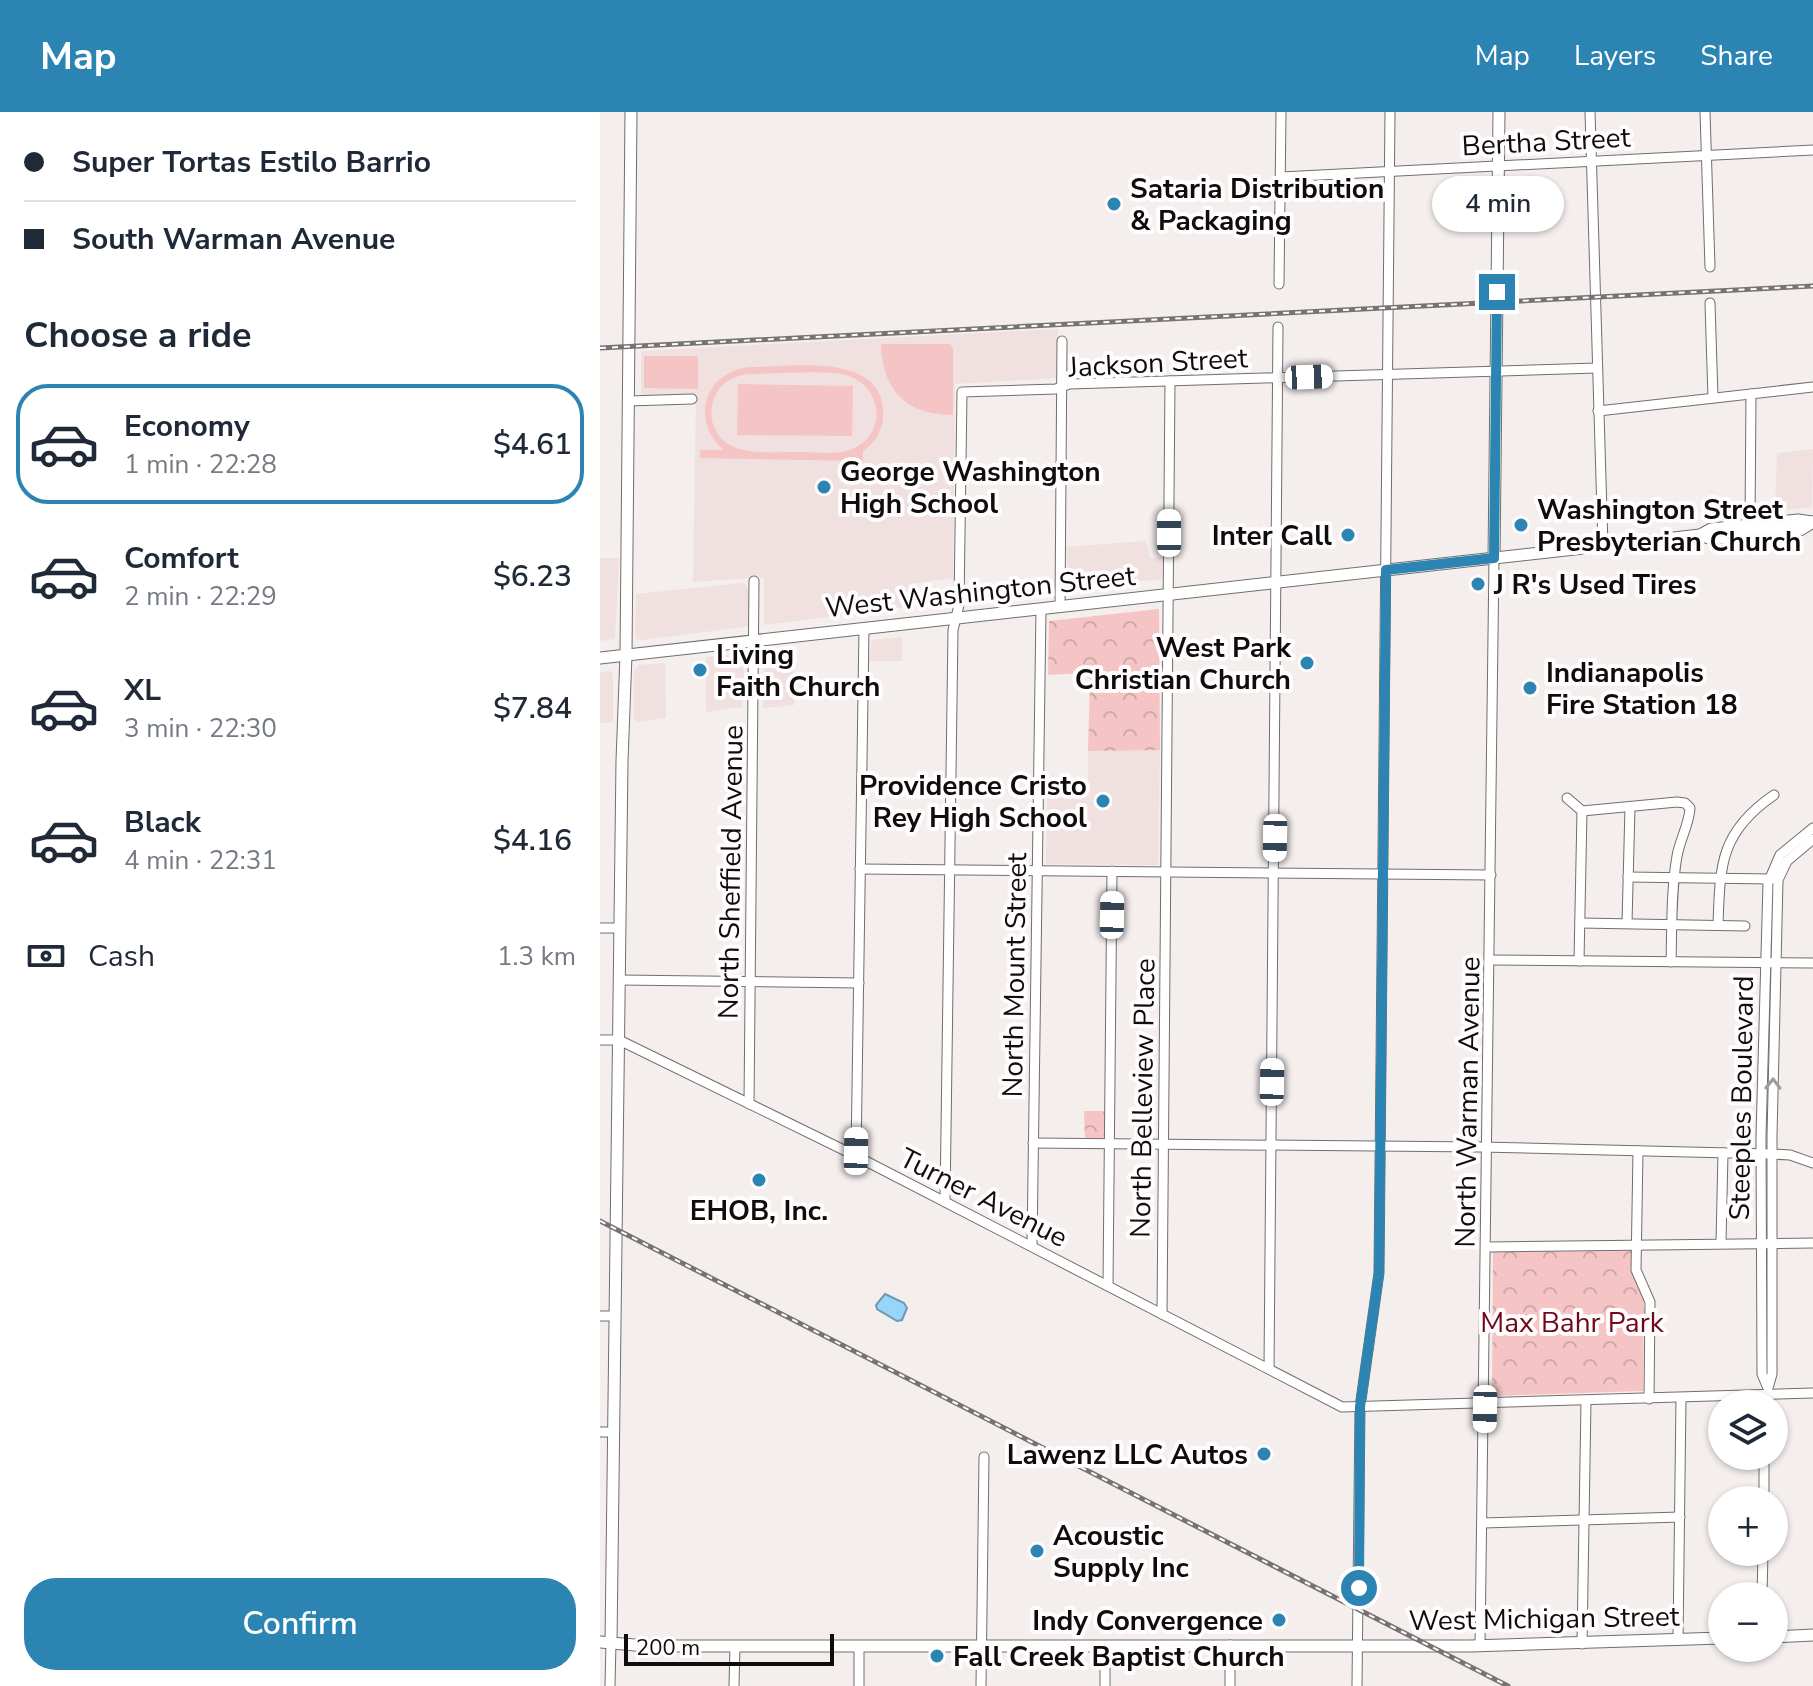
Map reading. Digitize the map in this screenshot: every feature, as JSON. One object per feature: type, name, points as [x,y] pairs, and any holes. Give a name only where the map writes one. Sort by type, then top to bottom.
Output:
[{"type":"main road","points":[[605,1642],[615,1316],[631,112]]},
{"type":"main road","points":[[1494,558],[1499,112]]},
{"type":"main road","name":"West Washington Street","points":[[600,658],[1700,535],[1711,529],[1750,524],[1798,520],[1813,522]]},
{"type":"main road","name":"West Washington Street","points":[[1700,535],[1712,539],[1800,530],[1813,522]]},
{"type":"main road","points":[[1788,1636],[1813,1635]]},
{"type":"main road","name":"West Michigan Street","points":[[605,1642],[620,1646],[1105,1648],[1480,1646],[1708,1639]]},
{"type":"street","points":[[1279,284],[1281,112]]},
{"type":"street","points":[[1357,1686],[1360,1407],[1378,1280],[1390,112]]},
{"type":"street","points":[[1590,112],[1603,546]]},
{"type":"street","points":[[1705,112],[1710,267]]},
{"type":"street","name":"Bertha Street","points":[[1281,177],[1813,150]]},
{"type":"street","points":[[1710,303],[1713,398]]},
{"type":"street","points":[[1269,1369],[1278,327]]},
{"type":"street","points":[[1060,607],[1062,341]]},
{"type":"street","name":"Jackson Street","points":[[956,618],[959,605],[962,392],[1056,389],[1069,384],[1597,368]]},
{"type":"street","name":"North Belleview Place","points":[[1162,1314],[1170,381]]},
{"type":"street","points":[[1598,411],[1813,387]]},
{"type":"street","points":[[1750,524],[1751,394]]},
{"type":"street","points":[[628,401],[692,399]]},
{"type":"street","name":"North Warman Avenue","points":[[1480,1646],[1494,558]]},
{"type":"street","name":"North Sheffield Avenue","points":[[749,1104],[754,581]]},
{"type":"street","name":"North Mount Street","points":[[1032,1246],[1041,609]]},
{"type":"street","points":[[945,1202],[953,630],[956,618]]},
{"type":"street","points":[[856,1156],[864,628]]},
{"type":"street","points":[[1718,925],[1722,863],[1733,836],[1747,817],[1774,795]]},
{"type":"street","points":[[1567,798],[1582,811],[1677,802],[1685,803],[1690,808],[1674,877],[1671,962]]},
{"type":"street","points":[[1627,923],[1630,807]]},
{"type":"street","points":[[1579,961],[1582,811]]},
{"type":"street","points":[[1773,879],[1780,855],[1813,828]]},
{"type":"street","points":[[1773,879],[1787,861],[1813,839]]},
{"type":"street","points":[[860,869],[1491,875]]},
{"type":"street","points":[[1108,1285],[1112,871]]},
{"type":"street","points":[[1628,877],[1773,879]]},
{"type":"street","name":"Steeples Boulevard","points":[[1767,1390],[1772,1374],[1766,1154],[1773,879]]},
{"type":"street","points":[[1580,923],[1745,926]]},
{"type":"street","points":[[600,928],[620,928]]},
{"type":"street","points":[[1491,960],[1813,963]]},
{"type":"street","points":[[620,980],[859,983]]},
{"type":"street","name":"Turner Avenue","points":[[600,1040],[619,1040],[856,1156],[1342,1407],[1360,1407]]},
{"type":"street","points":[[1033,1143],[1488,1147],[1766,1154],[1790,1155],[1813,1163]]},
{"type":"street","points":[[1638,1151],[1636,1270],[1650,1302],[1649,1399]]},
{"type":"street","points":[[1721,1243],[1723,1153]]},
{"type":"street","points":[[1487,1247],[1813,1243]]},
{"type":"street","points":[[600,1316],[615,1316]]},
{"type":"street","points":[[1788,1394],[1813,1393]]},
{"type":"street","points":[[1360,1407],[1708,1397]]},
{"type":"street","points":[[1678,1640],[1681,1398]]},
{"type":"street","points":[[1582,1644],[1586,1401]]},
{"type":"street","points":[[600,1432],[613,1432]]},
{"type":"street","points":[[981,1686],[984,1457]]},
{"type":"street","points":[[1483,1523],[1680,1517]]},
{"type":"street","points":[[605,1642],[610,1686]]},
{"type":"street","points":[[1230,1645],[1230,1686]]},
{"type":"street","points":[[734,1686],[735,1646]]},
{"type":"street","points":[[859,1647],[859,1686]]},
{"type":"street","points":[[1105,1648],[1105,1686]]},
{"type":"shaded area","name":"George Washington High School","points":[[1058,329],[1058,378],[955,384],[953,578],[908,584],[908,607],[764,625],[764,577],[693,582],[696,397],[641,397],[641,351]]},
{"type":"shaded area","points":[[1813,449],[1812,507],[1775,511],[1777,453]]},
{"type":"shaded area","points":[[1146,541],[1150,558],[1163,557],[1162,579],[1069,589],[1066,547]]},
{"type":"shaded area","points":[[600,558],[619,558],[615,639],[600,641]]},
{"type":"shaded area","points":[[744,583],[749,589],[751,626],[642,640],[635,635],[636,594]]},
{"type":"shaded area","points":[[902,637],[902,661],[869,661],[872,640]]},
{"type":"shaded area","points":[[793,651],[794,705],[763,708],[764,654]]},
{"type":"shaded area","points":[[740,654],[744,663],[742,707],[706,712],[706,657]]},
{"type":"shaded area","points":[[665,663],[666,718],[637,722],[634,718],[634,671],[639,665]]},
{"type":"shaded area","points":[[611,671],[613,722],[600,723],[600,672]]},
{"type":"shaded area","name":"Providence Cristo Rey High School","points":[[1160,750],[1158,865],[1046,864],[1047,789],[1088,790],[1088,751]]},
{"type":"green space","points":[[881,344],[950,344],[953,348],[953,415],[922,410],[900,397],[886,374]]},
{"type":"green space","points":[[644,356],[698,356],[698,389],[644,388]]},
{"type":"green space","points":[[809,365],[850,371],[866,378],[878,391],[883,409],[879,433],[863,451],[863,461],[700,458],[700,450],[724,450],[713,438],[705,412],[713,387],[722,377],[735,370]],"holes":[[[802,372],[854,378],[873,397],[877,414],[872,431],[860,445],[835,453],[763,452],[738,448],[719,435],[713,424],[712,409],[722,386],[735,377]]]},
{"type":"green space","points":[[738,384],[853,386],[852,436],[737,435]]},
{"type":"green space","points":[[1159,609],[1160,750],[1088,751],[1090,679],[1083,673],[1048,675],[1049,621]]},
{"type":"green space","points":[[1084,1111],[1106,1111],[1105,1138],[1085,1138]]},
{"type":"green space","name":"Max Bahr Park","points":[[1631,1251],[1631,1270],[1644,1298],[1643,1391],[1492,1396],[1493,1252]]},
{"type":"water","points":[[885,1294],[904,1303],[907,1308],[902,1320],[897,1321],[877,1309],[876,1305]]},
{"type":"railway","points":[[600,348],[1813,286]]},
{"type":"railway","points":[[600,1221],[1508,1686]]},
{"type":"place","name":"Sataria Distribution & Packaging","points":[[1114,204]]},
{"type":"place","name":"George Washington High School","points":[[824,487]]},
{"type":"place","name":"Washington Street Presbyterian Church","points":[[1521,525]]},
{"type":"place","name":"Inter Call","points":[[1348,535]]},
{"type":"place","name":"J R's Used Tires","points":[[1478,584]]},
{"type":"place","name":"West Park Christian Church","points":[[1307,663]]},
{"type":"place","name":"Living Faith Church","points":[[700,670]]},
{"type":"place","name":"Indianapolis Fire Station 18","points":[[1530,688]]},
{"type":"place","name":"Providence Cristo Rey High School","points":[[1103,801]]},
{"type":"place","name":"EHOB, Inc.","points":[[759,1180]]},
{"type":"place","name":"Lawenz LLC Autos","points":[[1264,1454]]},
{"type":"place","name":"Acoustic Supply Inc","points":[[1037,1551]]},
{"type":"place","name":"Indy Convergence","points":[[1279,1620]]},
{"type":"place","name":"Fall Creek Baptist Church","points":[[937,1656]]},
{"type":"route","points":[[1359,1588],[1360,1407],[1379,1273],[1386,570],[1494,558],[1497,292]]}]
